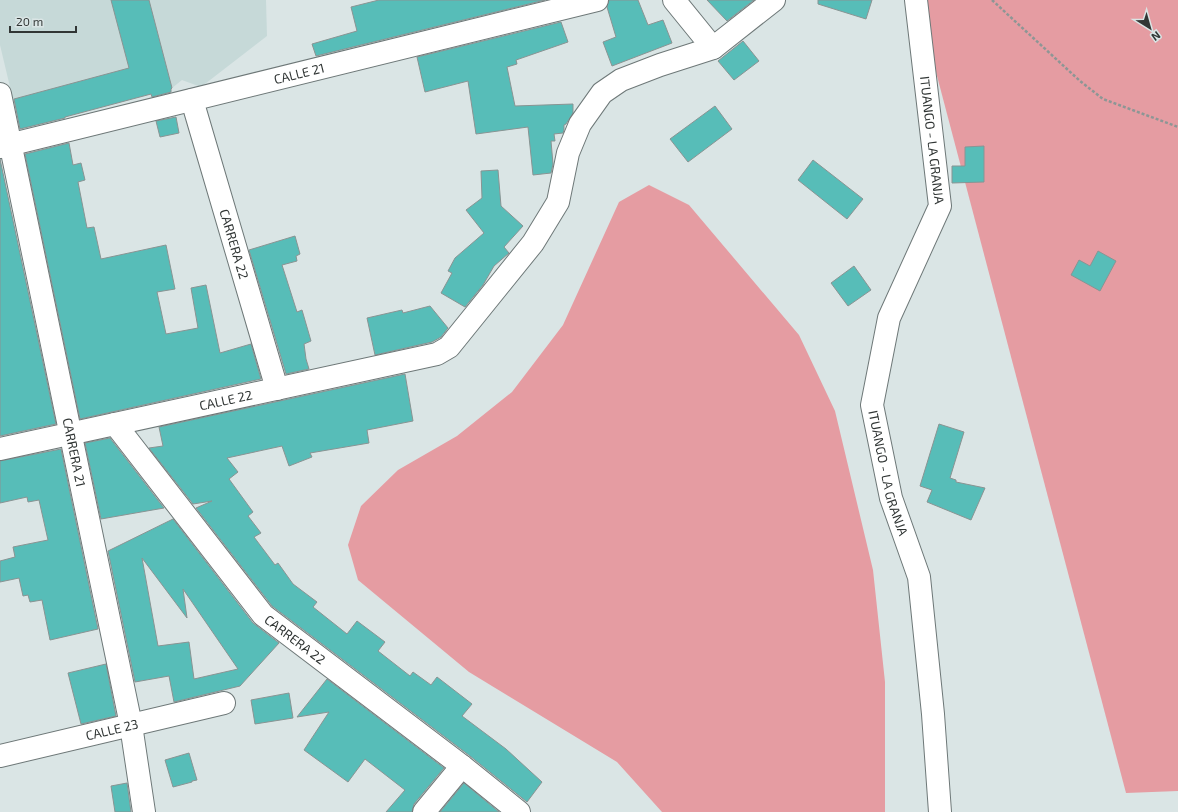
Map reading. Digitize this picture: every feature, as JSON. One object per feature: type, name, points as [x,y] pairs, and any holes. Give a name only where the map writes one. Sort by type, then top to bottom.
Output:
[{"type":"street","name":"CALLE 21","points":[[5,145],[597,0]]},
{"type":"street","points":[[674,0],[713,48],[774,0]]},
{"type":"street","name":"ITUANGO - LA GRANJA","points":[[916,0],[940,206],[889,318],[872,404],[891,498],[919,577],[933,714],[940,812]]},
{"type":"street","name":"CALLE 22","points":[[0,448],[437,354],[449,347],[533,243],[558,202],[568,153],[580,124],[602,93],[621,80],[660,65],[713,48]]},
{"type":"street","name":"CARRERA 21","points":[[0,94],[5,145],[71,433],[131,725],[144,812]]},
{"type":"street","name":"CARRERA 22","points":[[192,100],[277,389]]},
{"type":"street","name":"CARRERA 22","points":[[115,424],[262,615],[462,766],[519,812]]},
{"type":"street","name":"CALLE 23","points":[[0,756],[224,702]]},
{"type":"street","points":[[424,812],[462,766]]},
{"type":"path","points":[[992,0],[1080,81],[1103,98],[1178,127]]},
{"type":"shaded area","points":[[0,0],[266,0],[267,36],[201,87],[182,80],[172,88],[20,129],[0,45]]},
{"type":"shaded area","points":[[917,0],[1178,0],[1178,791],[1126,793]]},
{"type":"shaded area","points":[[649,185],[689,205],[799,335],[835,411],[873,570],[885,682],[885,812],[662,812],[617,762],[469,672],[358,580],[348,545],[361,506],[398,470],[457,436],[512,392],[563,325],[619,202]]},
{"type":"building","points":[[111,0],[149,0],[172,88],[171,92],[152,97],[151,94],[20,129],[14,99],[129,68]]},
{"type":"building","points":[[379,0],[545,0],[316,56],[312,44],[357,31],[351,7]]},
{"type":"building","points":[[609,0],[638,0],[648,25],[663,20],[672,43],[612,66],[603,42],[616,37],[607,7]]},
{"type":"building","points":[[707,0],[754,0],[727,21]]},
{"type":"building","points":[[818,0],[872,0],[866,19],[818,4]]},
{"type":"building","points":[[561,22],[568,42],[516,60],[517,64],[507,67],[515,106],[573,104],[573,113],[564,125],[563,133],[554,134],[555,141],[551,141],[553,164],[551,173],[533,175],[528,127],[476,134],[468,81],[425,92],[417,57]]},
{"type":"building","points":[[743,41],[759,61],[734,80],[718,61]]},
{"type":"building","points":[[715,106],[732,129],[688,162],[670,139]]},
{"type":"building","points":[[176,117],[179,133],[160,137],[156,121]]},
{"type":"building","points":[[69,143],[73,165],[81,163],[85,180],[78,182],[87,228],[94,227],[101,259],[166,245],[175,289],[157,292],[166,334],[198,328],[191,288],[206,285],[220,353],[251,344],[261,379],[80,419],[25,154]]},
{"type":"building","points":[[984,146],[984,182],[952,183],[952,166],[965,166],[965,147]]},
{"type":"building","points":[[0,159],[56,424],[0,436]]},
{"type":"building","points":[[813,160],[863,199],[847,219],[798,180]]},
{"type":"building","points":[[498,170],[501,206],[523,226],[504,247],[509,253],[494,266],[483,285],[465,307],[441,293],[452,273],[448,271],[455,258],[484,233],[466,210],[482,198],[481,171]]},
{"type":"building","points":[[295,236],[300,254],[296,256],[297,261],[282,265],[297,312],[302,310],[311,341],[304,344],[309,369],[286,374],[249,250]]},
{"type":"building","points":[[1098,251],[1116,261],[1100,291],[1071,275],[1079,260],[1090,266]]},
{"type":"building","points":[[854,266],[871,290],[848,306],[831,283]]},
{"type":"building","points":[[430,306],[448,328],[441,337],[432,342],[375,355],[367,318],[402,310],[403,313]]},
{"type":"building","points":[[405,374],[413,421],[367,430],[369,443],[310,453],[312,457],[289,466],[282,446],[227,458],[238,472],[229,479],[253,512],[248,516],[261,533],[254,537],[275,565],[278,563],[293,584],[317,602],[313,607],[347,634],[357,621],[385,642],[378,651],[410,676],[413,672],[431,685],[437,677],[472,704],[462,716],[506,749],[542,782],[527,802],[470,756],[272,606],[196,508],[212,501],[193,504],[149,448],[163,446],[159,427]]},
{"type":"building","points":[[939,424],[964,432],[950,478],[956,480],[956,482],[985,488],[971,520],[927,502],[932,490],[920,486]]},
{"type":"building","points":[[110,438],[164,508],[101,519],[85,443]]},
{"type":"building","points":[[61,449],[98,629],[50,640],[42,600],[30,602],[28,595],[23,596],[19,578],[0,582],[0,561],[15,557],[13,547],[48,540],[39,500],[28,502],[27,497],[0,503],[0,461]]},
{"type":"building","points":[[173,519],[253,623],[279,643],[240,686],[174,702],[169,676],[135,682],[108,551]],"holes":[[[142,558],[187,618],[183,589],[238,669],[194,679],[189,642],[158,646]]]},
{"type":"building","points":[[106,664],[116,716],[81,724],[68,673]]},
{"type":"building","points":[[327,679],[444,768],[414,804],[412,812],[386,812],[405,790],[365,759],[348,782],[304,750],[329,712],[297,717]]},
{"type":"building","points":[[289,693],[293,718],[255,724],[251,700]]},
{"type":"building","points":[[189,753],[197,780],[173,787],[165,760]]},
{"type":"building","points":[[127,783],[131,812],[115,812],[111,786]]},
{"type":"building","points":[[464,783],[499,812],[440,812]]}]
